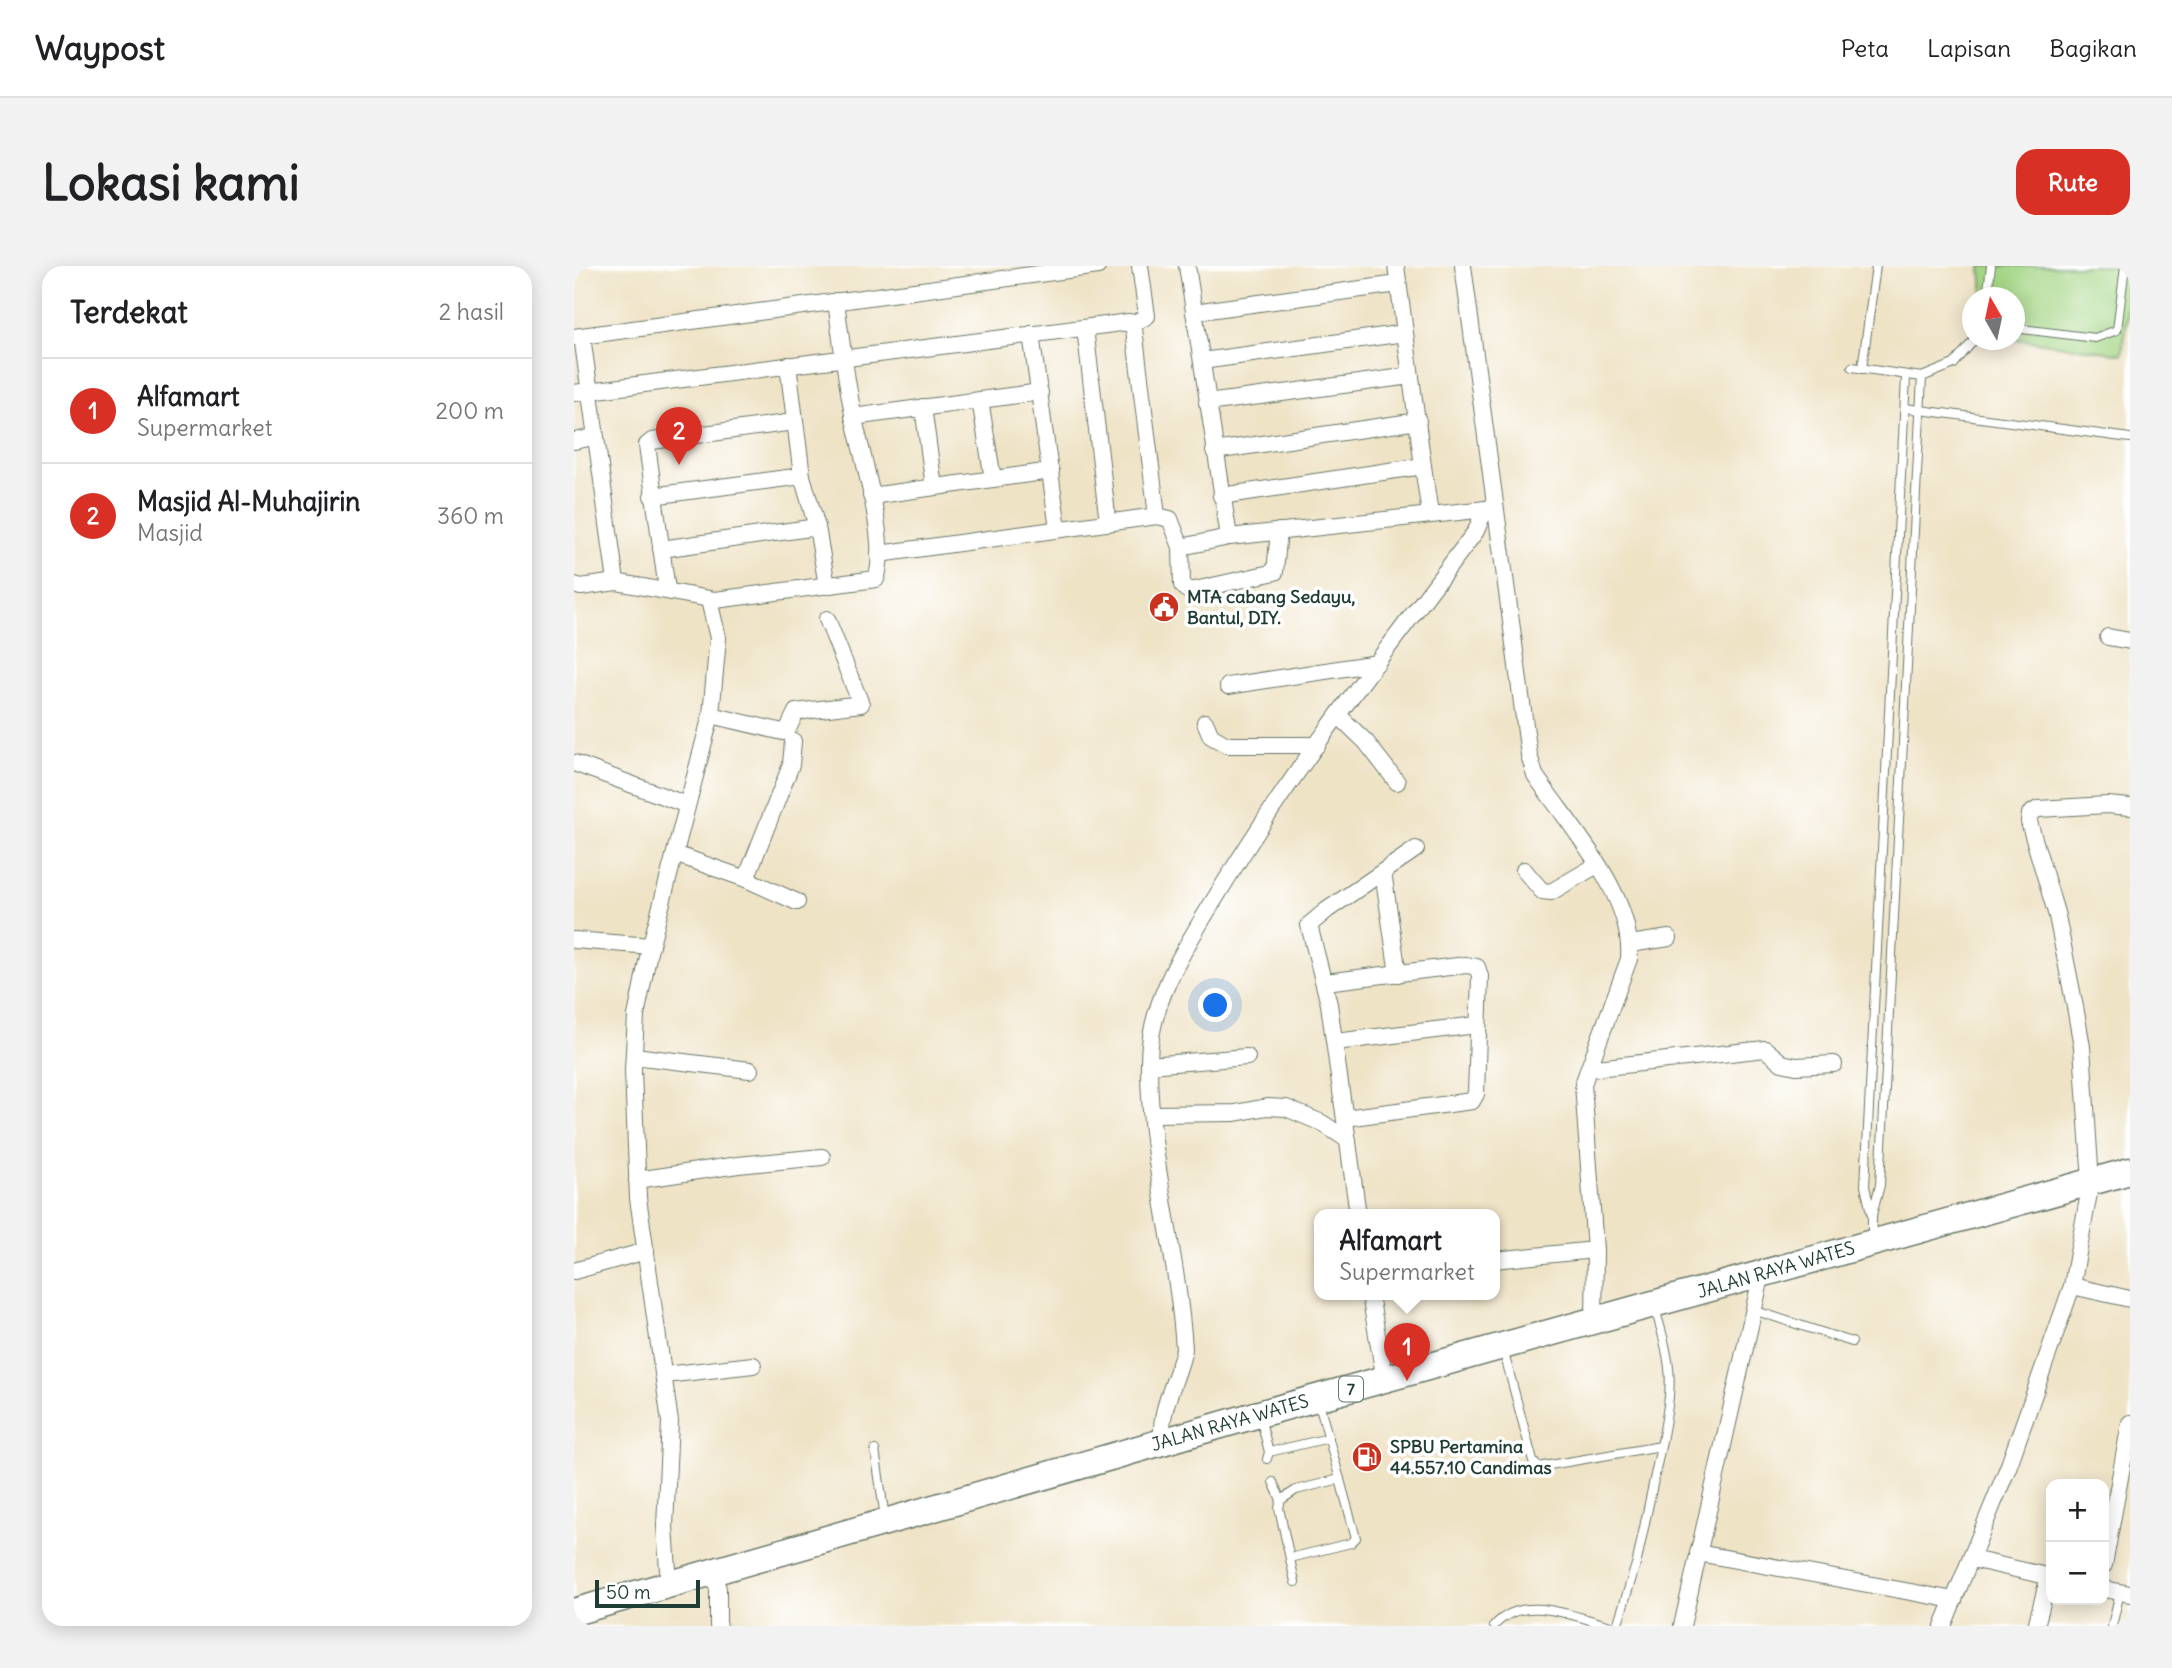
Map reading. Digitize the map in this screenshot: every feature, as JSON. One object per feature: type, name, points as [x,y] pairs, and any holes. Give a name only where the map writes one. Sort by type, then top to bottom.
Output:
[{"type":"highway","name":"JALAN RAYA WATES","points":[[574,1612],[1259,1414],[2130,1171]]},
{"type":"street","points":[[616,582],[594,438],[582,392],[578,337],[1098,266]]},
{"type":"street","points":[[582,392],[1031,334],[1129,322],[1133,324],[1147,316],[1140,266]]},
{"type":"street","points":[[1187,266],[1229,537]]},
{"type":"street","points":[[1396,266],[1430,514]]},
{"type":"street","points":[[1463,266],[1490,508],[1529,755],[1535,775],[1597,865],[1619,904],[1630,944],[1629,959],[1583,1084],[1595,1250],[1594,1322]]},
{"type":"street","points":[[1194,312],[1398,284]]},
{"type":"street","points":[[574,585],[581,587],[616,582],[709,600],[876,579],[879,554],[871,496],[853,417],[836,301]]},
{"type":"street","points":[[1133,324],[1157,516]]},
{"type":"street","points":[[1085,328],[1108,523]]},
{"type":"street","points":[[1202,361],[1405,333]]},
{"type":"street","points":[[1031,334],[1058,529]]},
{"type":"street","points":[[788,365],[793,422],[802,476],[817,527],[827,586]]},
{"type":"street","points":[[1207,403],[1412,376]]},
{"type":"street","points":[[853,417],[1040,392]]},
{"type":"street","points":[[980,400],[993,479]]},
{"type":"street","points":[[923,407],[934,488]]},
{"type":"street","points":[[667,590],[646,448],[649,443],[793,422]]},
{"type":"street","points":[[1214,451],[1418,422]]},
{"type":"street","points":[[574,441],[594,438]]},
{"type":"street","points":[[1222,496],[1423,466]]},
{"type":"street","points":[[871,496],[1051,471]]},
{"type":"street","points":[[652,496],[802,476]]},
{"type":"street","points":[[1181,547],[1229,537],[1490,508]]},
{"type":"street","points":[[1163,1442],[1161,1419],[1179,1375],[1184,1349],[1149,1065],[1155,1024],[1175,965],[1265,815],[1476,531],[1490,508]]},
{"type":"street","points":[[879,554],[1157,516],[1170,519],[1181,547],[1182,585],[1187,590],[1195,590],[1275,572],[1279,531]]},
{"type":"street","points":[[661,550],[817,527]]},
{"type":"street","points":[[669,1585],[665,1526],[670,1422],[638,1180],[634,1056],[636,1016],[651,946],[712,715],[718,638],[709,600]]},
{"type":"street","points":[[712,715],[783,732],[787,731],[796,712],[861,704],[827,619]]},
{"type":"street","points":[[2108,637],[2130,640]]},
{"type":"street","points":[[1228,686],[1377,663]]},
{"type":"street","points":[[1338,715],[1366,742],[1397,782]]},
{"type":"street","points":[[1205,722],[1211,736],[1227,745],[1317,745]]},
{"type":"street","points":[[746,879],[791,765],[793,741]]},
{"type":"street","points":[[574,763],[687,805]]},
{"type":"street","points":[[1943,1626],[2008,1465],[2072,1286],[2091,1182],[2076,1012],[2057,916],[2029,818],[2030,814],[2039,809],[2107,805],[2130,807]]},
{"type":"street","points":[[1357,1209],[1325,982],[1309,930],[1311,921],[1416,849]]},
{"type":"street","points":[[675,854],[746,879],[797,902]]},
{"type":"street","points":[[1524,870],[1542,891],[1551,892],[1597,865]]},
{"type":"street","points":[[1383,872],[1398,974]]},
{"type":"street","points":[[1630,944],[1669,938]]},
{"type":"street","points":[[574,940],[651,946]]},
{"type":"street","points":[[1325,982],[1465,965],[1477,967],[1480,976],[1476,1090],[1472,1101],[1345,1118]]},
{"type":"street","points":[[1335,1042],[1477,1025]]},
{"type":"street","points":[[1588,1069],[1765,1049],[1782,1063],[1796,1066],[1834,1064]]},
{"type":"street","points":[[634,1056],[750,1070]]},
{"type":"street","points":[[1149,1065],[1247,1057]]},
{"type":"street","points":[[1153,1114],[1235,1113],[1268,1107],[1286,1108],[1322,1123],[1348,1140]]},
{"type":"street","points":[[638,1180],[722,1167],[822,1157]]},
{"type":"street","points":[[1500,1259],[1595,1250]]},
{"type":"street","points":[[574,1272],[646,1251]]},
{"type":"street","points":[[1682,1626],[1762,1273]]},
{"type":"street","points":[[2072,1286],[2130,1298]]},
{"type":"street","points":[[1371,1300],[1385,1380]]},
{"type":"street","points":[[665,1375],[753,1365]]},
{"type":"street","points":[[2108,1542],[2130,1423]]},
{"type":"street","points":[[1698,1553],[1954,1600]]},
{"type":"street","points":[[1972,1559],[2046,1575]]},
{"type":"street","points":[[713,1572],[718,1589],[718,1626]]},
{"type":"street","points":[[2036,1626],[2046,1590]]},
{"type":"lane","points":[[1862,369],[1876,266]]},
{"type":"lane","points":[[1988,287],[1991,266]]},
{"type":"lane","points":[[2025,329],[2095,338],[2117,330],[2125,266]]},
{"type":"lane","points":[[1852,368],[1922,377],[1954,364],[1966,350]]},
{"type":"lane","points":[[1872,1242],[1872,1216],[1865,1186],[1906,377]]},
{"type":"lane","points":[[1872,1216],[1880,1185],[1922,377]]},
{"type":"lane","points":[[1905,408],[2130,438]]},
{"type":"lane","points":[[1617,1626],[1637,1561],[1672,1378],[1669,1355],[1654,1305]]},
{"type":"lane","points":[[1753,1310],[1852,1342]]},
{"type":"lane","points":[[1503,1348],[1533,1461],[1538,1467],[1661,1446]]},
{"type":"lane","points":[[1290,1558],[1355,1540],[1318,1398]]},
{"type":"lane","points":[[1259,1414],[1268,1455],[1329,1438]]},
{"type":"lane","points":[[875,1450],[886,1521]]},
{"type":"lane","points":[[1281,1500],[1296,1490],[1340,1479]]},
{"type":"lane","points":[[1273,1482],[1281,1500],[1279,1508],[1295,1582]]},
{"type":"lane","points":[[2112,1626],[2118,1591]]},
{"type":"lane","points":[[1494,1626],[1501,1618],[1516,1610],[1534,1607],[1611,1626]]},
{"type":"green space","points":[[1981,266],[2130,266],[2130,297],[2122,354],[2025,340],[2025,287],[1982,287]]},
{"type":"place","name":"Masjid Al-Muhajirin","points":[[679,465]]},
{"type":"place","name":"MTA cabang Sedayu, Bantul, DIY.","points":[[1164,607]]},
{"type":"place","name":"Alfamart","points":[[1407,1381]]},
{"type":"place","name":"SPBU Pertamina 44.557.10 Candimas","points":[[1367,1457]]}]
